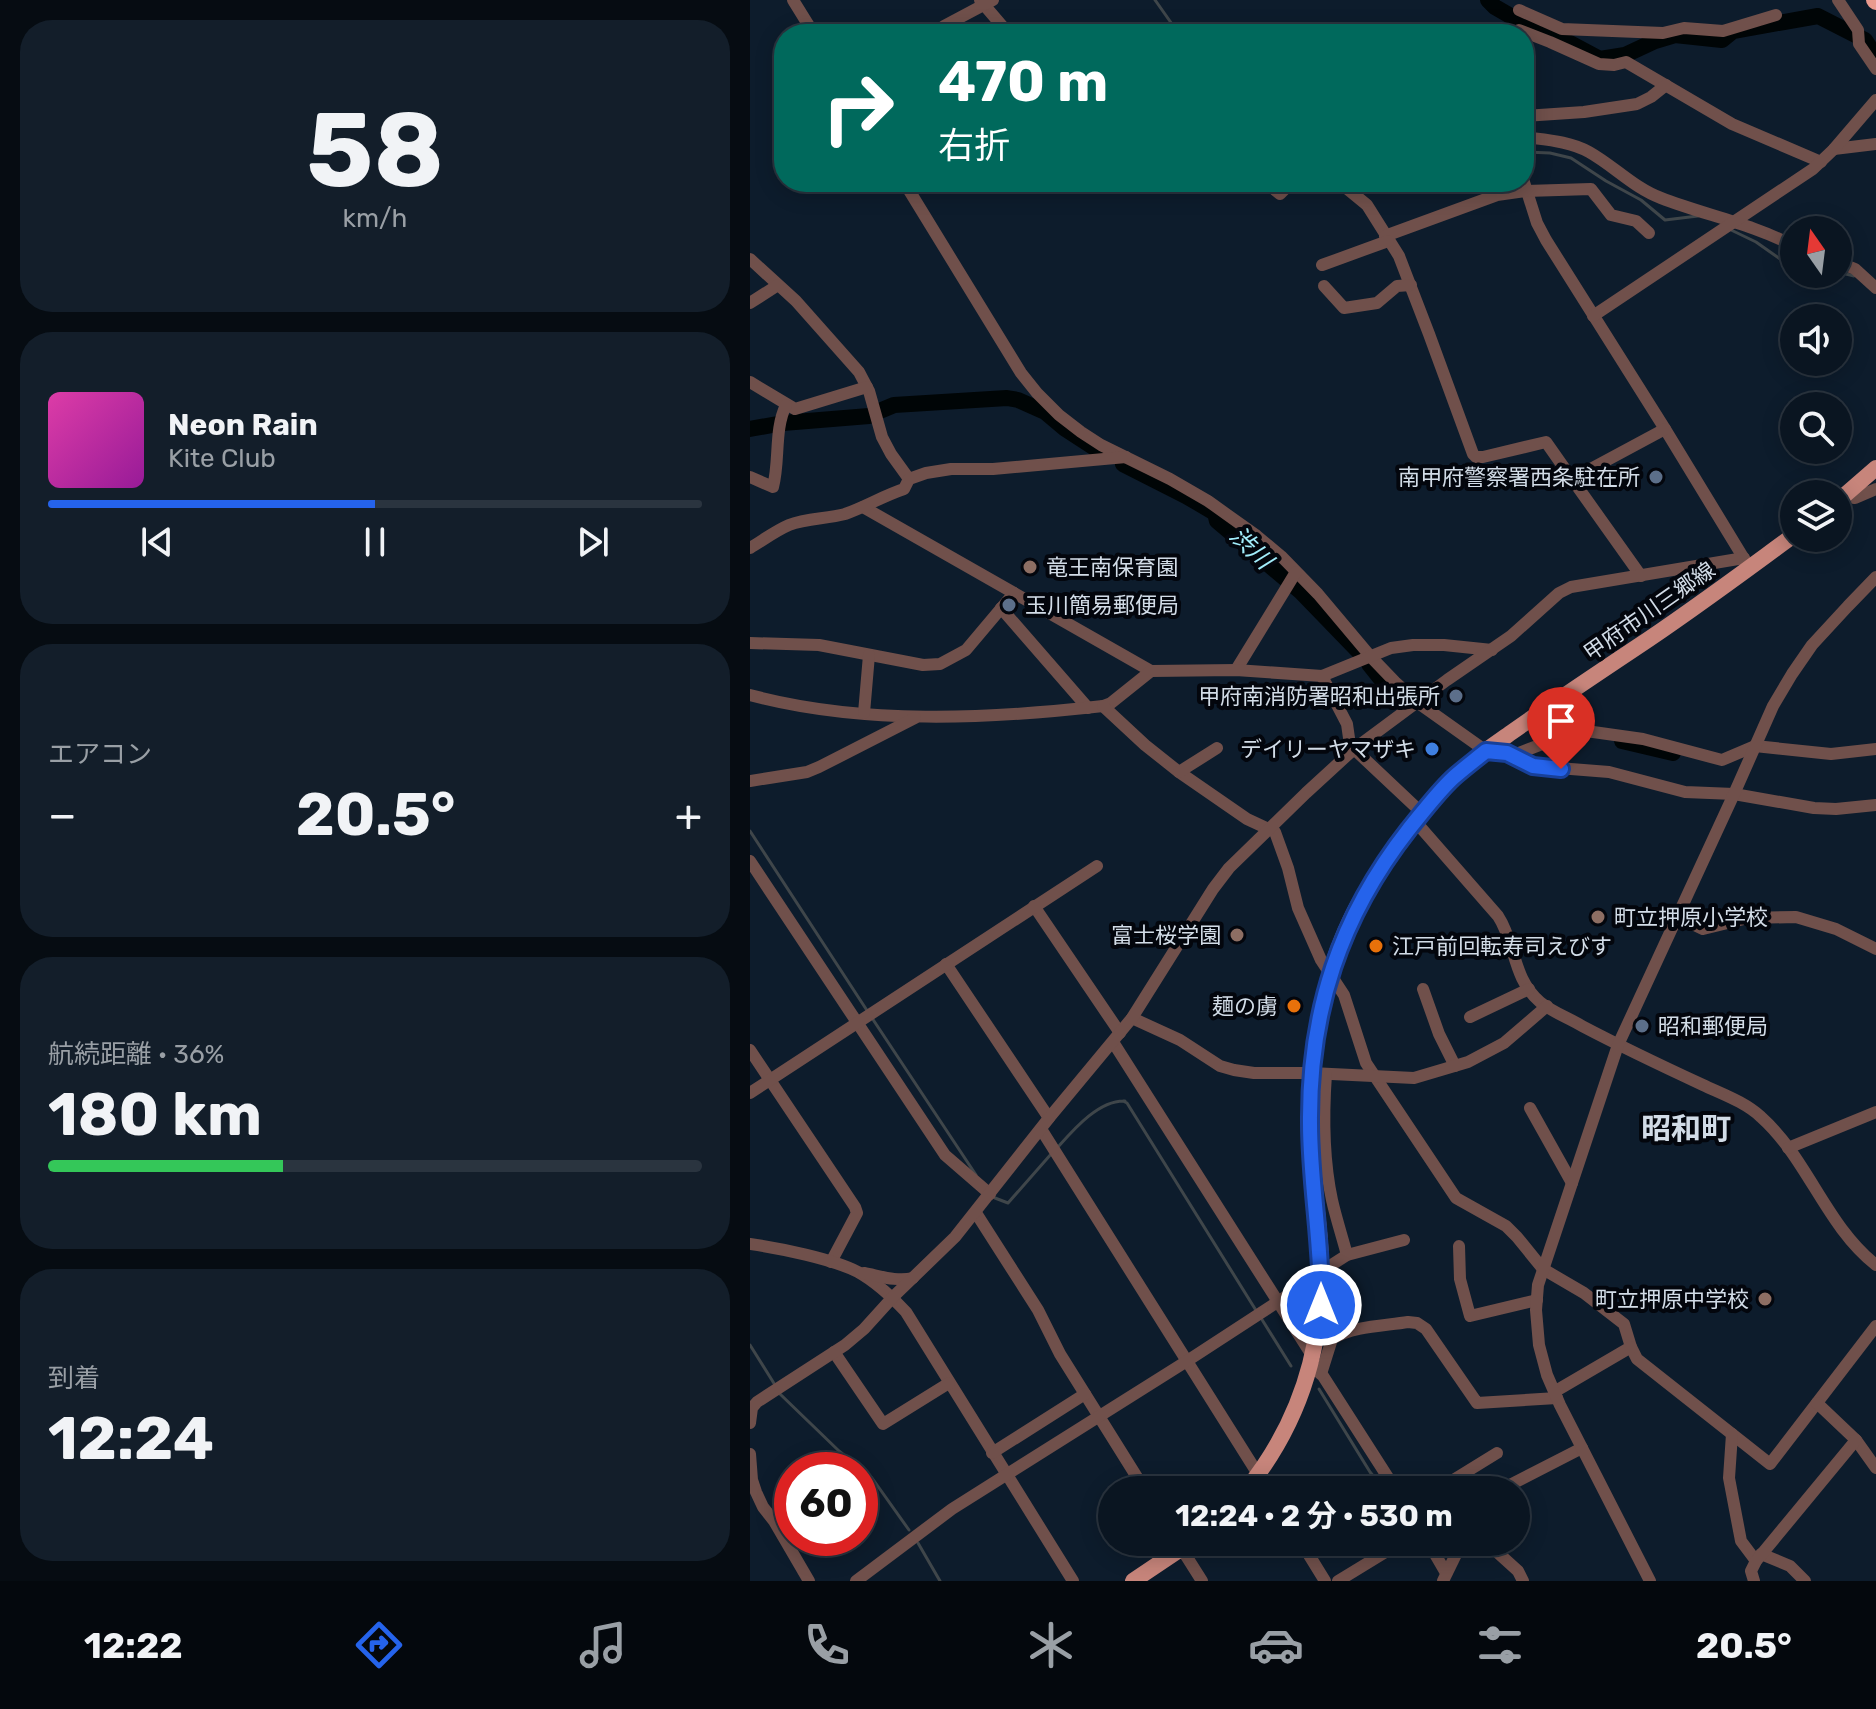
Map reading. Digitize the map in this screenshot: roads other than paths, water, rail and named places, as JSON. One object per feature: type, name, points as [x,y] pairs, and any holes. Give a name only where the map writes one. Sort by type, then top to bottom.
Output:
[{"type":"main road","points":[[1852,489],[1876,468]]},
{"type":"main road","name":"甲府市川三郷線","points":[[1258,1475],[1290,1423],[1314,1365],[1322,1273],[1310,1124],[1318,1074],[1320,1013],[1336,955],[1362,898],[1386,859],[1451,780],[1536,715],[1672,624],[1747,563],[1780,543]]},
{"type":"main road","points":[[1133,1581],[1167,1556]]},
{"type":"street","points":[[793,0],[808,24]]},
{"type":"street","points":[[1838,0],[1858,30],[1859,44],[1876,69]]},
{"type":"street","points":[[948,24],[986,2],[1002,24]]},
{"type":"street","points":[[1520,5],[1562,29],[1663,33],[1684,28],[1723,31],[1776,15]]},
{"type":"street","points":[[1534,37],[1599,64],[1626,62],[1732,124],[1821,162]]},
{"type":"street","points":[[1534,115],[1637,104],[1666,85]]},
{"type":"street","points":[[1593,316],[1821,162],[1876,100]]},
{"type":"street","points":[[1534,138],[1571,144],[1658,197],[1780,239]]},
{"type":"street","points":[[1834,149],[1876,144]]},
{"type":"street","points":[[1534,187],[1591,189],[1611,215],[1636,221],[1649,233]]},
{"type":"street","points":[[910,192],[1021,373],[1059,415],[1101,445],[1170,479],[1234,519],[1281,556],[1293,578],[1318,594],[1371,657],[1417,702],[1486,751],[1507,753],[1533,766],[1609,772],[1685,792],[1734,794],[1814,808],[1876,805]]},
{"type":"street","points":[[1351,192],[1367,205],[1399,256],[1473,454],[1483,457],[1546,442],[1641,576]]},
{"type":"street","points":[[1322,265],[1508,192]]},
{"type":"street","points":[[750,1423],[752,1408],[757,1402],[864,1329],[955,1237],[1132,1018],[1229,868],[1353,750],[1511,636],[1559,593],[1571,587],[1747,563],[1537,223],[1527,192]]},
{"type":"street","points":[[750,259],[796,301],[851,363],[867,387],[882,437],[909,479]]},
{"type":"street","points":[[1852,268],[1876,288]]},
{"type":"street","points":[[750,303],[778,285]]},
{"type":"street","points":[[1324,286],[1344,308],[1377,303],[1397,286],[1411,285]]},
{"type":"street","points":[[750,382],[782,417],[773,487],[750,477]]},
{"type":"street","points":[[782,417],[795,409],[867,387]]},
{"type":"street","points":[[1572,479],[1665,429]]},
{"type":"street","points":[[750,548],[789,525],[863,507],[904,489],[909,479],[926,473],[1126,457]]},
{"type":"street","points":[[1852,498],[1876,489]]},
{"type":"street","points":[[863,507],[1151,671],[1236,670],[1322,676],[1391,648],[1444,645],[1492,650]]},
{"type":"street","points":[[1650,1581],[1547,1375],[1539,1345],[1536,1310],[1538,1285],[1618,1045],[1773,706],[1799,664],[1839,615],[1876,577]]},
{"type":"street","points":[[1236,670],[1293,578]]},
{"type":"street","points":[[750,643],[819,645],[923,665],[940,664],[966,650],[1014,593]]},
{"type":"street","points":[[1001,608],[1088,708]]},
{"type":"street","points":[[864,713],[869,655]]},
{"type":"street","points":[[750,695],[777,702],[864,713],[979,716],[1103,706],[1151,671]]},
{"type":"street","points":[[1322,676],[1347,724],[1353,750],[1418,817],[1498,916],[1505,927],[1521,976],[1540,1002],[1618,1045],[1758,1114],[1788,1148],[1845,1235],[1876,1265]]},
{"type":"street","points":[[1103,706],[1179,772],[1247,819],[1275,832],[1298,908],[1321,960],[1344,995],[1366,1063],[1456,1198],[1506,1226],[1543,1269],[1584,1293],[1624,1324],[1637,1359],[1770,1464],[1876,1326]]},
{"type":"street","points":[[750,781],[807,772],[918,716]]},
{"type":"street","points":[[1511,756],[1579,730],[1643,739],[1722,760],[1755,746],[1831,754],[1876,749]]},
{"type":"street","points":[[1179,772],[1217,748]]},
{"type":"street","points":[[750,861],[945,1155],[990,1194]]},
{"type":"street","points":[[750,1093],[1097,866]]},
{"type":"street","points":[[1034,906],[1314,1365],[1387,1476]]},
{"type":"street","points":[[1676,916],[1703,929],[1748,918],[1796,917],[1836,929],[1876,949]]},
{"type":"street","points":[[946,964],[1258,1475]]},
{"type":"street","points":[[1423,989],[1439,1034],[1455,1066]]},
{"type":"street","points":[[1470,1017],[1529,989]]},
{"type":"street","points":[[1132,1018],[1180,1040],[1220,1066],[1234,1070],[1414,1078],[1468,1062],[1504,1043],[1547,1006]]},
{"type":"street","points":[[750,1050],[855,1207],[857,1213],[831,1262]]},
{"type":"street","points":[[1318,1074],[1332,1198],[1347,1255]]},
{"type":"street","points":[[1530,1108],[1572,1183]]},
{"type":"street","points":[[1788,1148],[1876,1112]]},
{"type":"street","points":[[976,1213],[1038,1310],[1060,1354],[1136,1476]]},
{"type":"street","points":[[856,1581],[941,1517],[1347,1255],[1404,1240]]},
{"type":"street","points":[[751,1243],[831,1262],[857,1272],[892,1279],[913,1278]]},
{"type":"street","points":[[1459,1246],[1460,1279],[1470,1316],[1537,1300]]},
{"type":"street","points":[[857,1272],[893,1297],[906,1312],[1073,1581]]},
{"type":"street","points":[[1322,1273],[1335,1283],[1347,1331]]},
{"type":"street","points":[[1314,1365],[1332,1339],[1347,1331],[1417,1323],[1426,1329],[1477,1403],[1556,1395],[1631,1347]]},
{"type":"street","points":[[834,1352],[883,1424],[949,1383]]},
{"type":"street","points":[[992,1453],[1085,1394]]},
{"type":"street","points":[[1817,1403],[1856,1440],[1876,1468]]},
{"type":"street","points":[[1732,1434],[1729,1478],[1741,1541],[1758,1558],[1790,1566],[1805,1581]]},
{"type":"street","points":[[1754,1581],[1751,1571],[1758,1558],[1856,1440]]},
{"type":"street","points":[[1527,1476],[1582,1448]]},
{"type":"street","points":[[1460,1476],[1497,1453]]},
{"type":"street","points":[[750,1454],[756,1492],[809,1581]]},
{"type":"street","points":[[1190,1556],[1202,1581]]},
{"type":"street","points":[[1310,1556],[1325,1581]]},
{"type":"street","points":[[1338,1581],[1379,1556]]},
{"type":"street","points":[[1434,1556],[1444,1577]]},
{"type":"street","points":[[1444,1577],[1455,1556]]},
{"type":"street","points":[[1501,1556],[1518,1571],[1523,1581]]},
{"type":"waterway","points":[[1155,0],[1172,24]]},
{"type":"waterway","points":[[1488,0],[1514,18]]},
{"type":"waterway","points":[[1534,27],[1600,59],[1625,55],[1675,35],[1722,40],[1733,31],[1818,16],[1865,40],[1876,57]]},
{"type":"waterway","points":[[1534,152],[1571,158],[1641,200],[1665,220],[1698,216]]},
{"type":"waterway","points":[[1729,229],[1756,242],[1780,259]]},
{"type":"waterway","name":"渋川","points":[[882,410],[894,405],[1007,398],[1018,400],[1045,412],[1104,454]]},
{"type":"waterway","name":"渋川","points":[[750,429],[869,416]]},
{"type":"waterway","name":"渋川","points":[[1123,464],[1215,513],[1217,521],[1301,592],[1362,655]]},
{"type":"waterway","name":"渋川","points":[[1369,664],[1392,693],[1407,703]]},
{"type":"waterway","name":"渋川","points":[[1622,741],[1673,753]]},
{"type":"waterway","points":[[750,831],[868,1012]]},
{"type":"waterway","points":[[872,1018],[976,1175]]},
{"type":"waterway","points":[[1058,1147],[1097,1110],[1115,1102],[1125,1101],[1257,1312]]},
{"type":"waterway","points":[[995,1198],[1008,1203],[1052,1153]]},
{"type":"waterway","points":[[1261,1318],[1291,1366]]},
{"type":"waterway","points":[[750,1345],[775,1385]]},
{"type":"waterway","points":[[1319,1389],[1373,1476]]},
{"type":"waterway","points":[[780,1394],[872,1478],[909,1530]]},
{"type":"waterway","points":[[918,1543],[940,1581]]},
{"type":"place","name":"南甲府警察署西条駐在所","points":[[1656,477]]},
{"type":"place","name":"竜王南保育園","points":[[1030,567]]},
{"type":"place","name":"玉川簡易郵便局","points":[[1009,605]]},
{"type":"place","name":"甲府南消防署昭和出張所","points":[[1456,696]]},
{"type":"place","name":"デイリーヤマザキ","points":[[1432,749]]},
{"type":"place","name":"町立押原小学校","points":[[1598,917]]},
{"type":"place","name":"富士桜学園","points":[[1237,935]]},
{"type":"place","name":"江戸前回転寿司えびす","points":[[1376,946]]},
{"type":"place","name":"麺の虜","points":[[1294,1006]]},
{"type":"place","name":"昭和郵便局","points":[[1642,1026]]},
{"type":"place","name":"町立押原中学校","points":[[1765,1299]]},
{"type":"district","name":"昭和町","points":[[1686,1129]]}]
